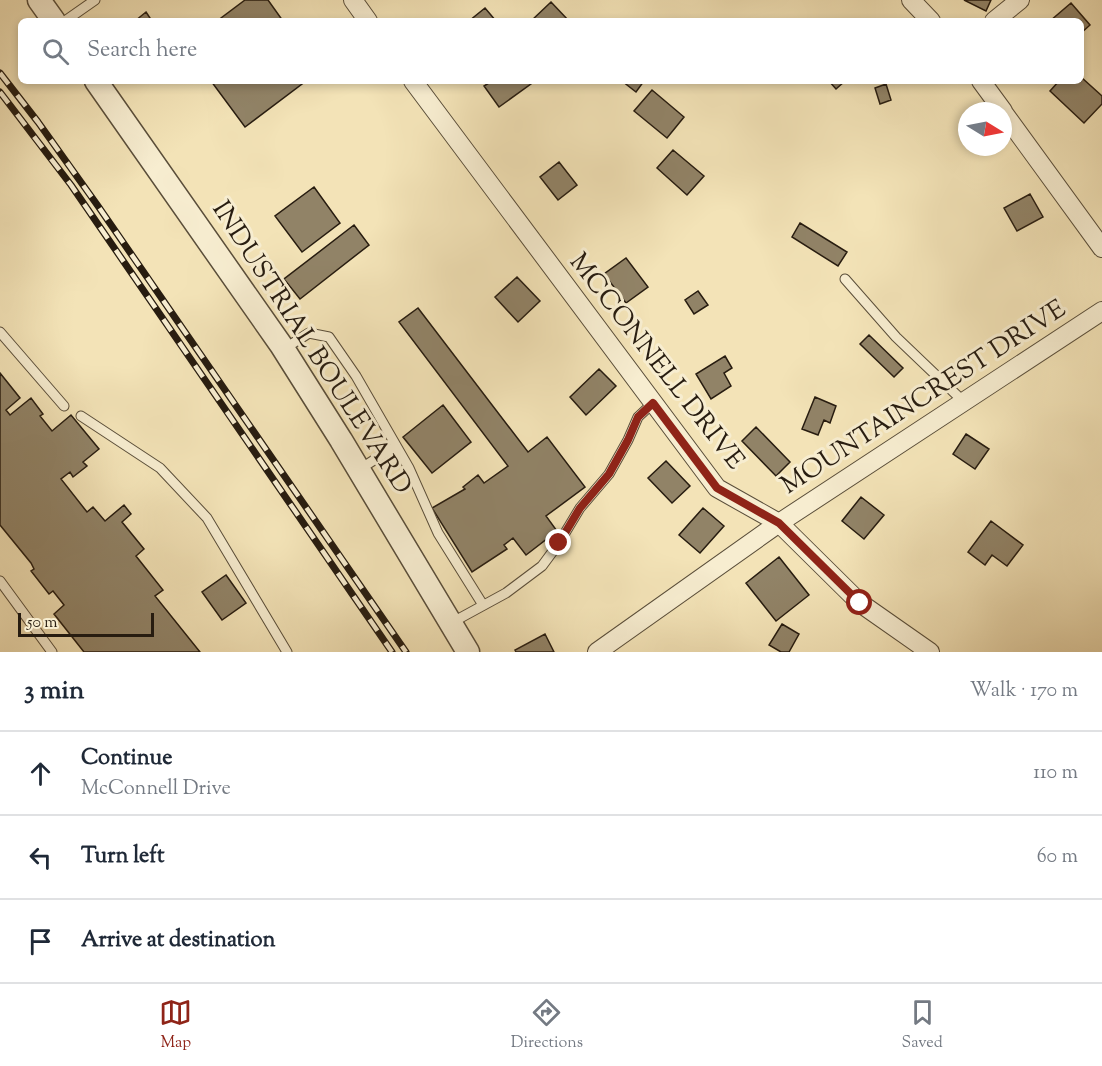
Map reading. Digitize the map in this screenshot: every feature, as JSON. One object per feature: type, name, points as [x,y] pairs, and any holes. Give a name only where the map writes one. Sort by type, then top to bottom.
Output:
[{"type":"street","points":[[39,0],[52,18]]},
{"type":"street","points":[[352,0],[366,18]]},
{"type":"street","points":[[911,0],[928,18]]},
{"type":"street","points":[[998,18],[1020,0]]},
{"type":"street","name":"INDUSTRIAL BOULEVARD","points":[[98,84],[284,349],[468,652]]},
{"type":"street","name":"MCCONNELL DRIVE","points":[[415,84],[717,488],[779,523],[860,603],[930,652]]},
{"type":"street","points":[[983,84],[996,102]]},
{"type":"street","points":[[1012,123],[1102,248]]},
{"type":"street","name":"MOUNTAINCREST DRIVE","points":[[597,652],[779,523],[1102,312]]},
{"type":"lane","points":[[69,18],[95,0]]},
{"type":"lane","points":[[845,279],[896,337],[964,402]]},
{"type":"lane","points":[[0,332],[64,406]]},
{"type":"lane","points":[[284,349],[309,333],[329,337],[356,376],[409,468],[438,533],[483,605]]},
{"type":"lane","points":[[451,623],[506,593],[542,566],[580,508],[609,474],[638,417],[653,403]]},
{"type":"lane","points":[[81,416],[160,468],[207,518],[287,652]]},
{"type":"lane","points":[[359,470],[396,446]]},
{"type":"lane","points":[[0,581],[52,652]]},
{"type":"building","points":[[245,0],[268,0],[281,18],[221,18]]},
{"type":"building","points":[[964,0],[991,0],[986,11]]},
{"type":"building","points":[[551,2],[566,18],[534,18]]},
{"type":"building","points":[[1071,3],[1084,18],[1054,18]]},
{"type":"building","points":[[485,8],[493,18],[473,18]]},
{"type":"building","points":[[146,12],[150,18],[139,18]]},
{"type":"building","points":[[1084,18],[1090,25],[1084,30]]},
{"type":"building","points":[[1084,80],[1102,96],[1102,104],[1084,123],[1050,91],[1056,84],[1084,84]]},
{"type":"building","points":[[213,84],[302,84],[245,127]]},
{"type":"building","points":[[487,84],[531,84],[499,107],[484,86]]},
{"type":"building","points":[[626,84],[642,84],[636,92]]},
{"type":"building","points":[[832,84],[842,84],[836,89]]},
{"type":"building","points":[[886,84],[891,100],[880,104],[875,88]]},
{"type":"building","points":[[652,90],[684,117],[667,138],[634,111]]},
{"type":"building","points":[[673,150],[704,176],[687,195],[657,168]]},
{"type":"building","points":[[559,162],[577,185],[558,200],[540,177]]},
{"type":"building","points":[[314,187],[340,223],[302,252],[275,216]]},
{"type":"building","points":[[1030,194],[1043,217],[1017,231],[1004,208]]},
{"type":"building","points":[[800,223],[847,252],[838,266],[792,237]]},
{"type":"building","points":[[354,225],[369,245],[300,299],[284,279]]},
{"type":"building","points":[[626,258],[648,287],[626,303],[604,274]]},
{"type":"building","points":[[517,277],[540,301],[518,322],[495,297]]},
{"type":"building","points":[[698,291],[708,305],[694,314],[685,300]]},
{"type":"building","points":[[418,308],[528,452],[547,437],[585,487],[546,516],[557,531],[526,555],[513,538],[504,545],[507,549],[472,572],[432,508],[465,489],[463,487],[478,475],[484,483],[508,466],[399,322]]},
{"type":"building","points":[[869,335],[903,368],[894,377],[860,344]]},
{"type":"building","points":[[725,356],[732,368],[724,373],[731,386],[711,399],[696,374]]},
{"type":"building","points":[[599,369],[616,386],[586,415],[570,397]]},
{"type":"building","points":[[0,373],[20,398],[6,410],[10,415],[31,398],[43,414],[40,416],[52,431],[71,415],[99,449],[83,462],[87,466],[73,477],[70,472],[61,479],[87,512],[93,507],[105,521],[124,505],[131,514],[122,522],[144,549],[136,556],[163,590],[155,596],[200,652],[84,652],[54,614],[64,605],[53,591],[49,594],[31,571],[34,569],[31,563],[0,525]]},
{"type":"building","points":[[815,397],[836,406],[830,423],[824,420],[818,435],[802,429]]},
{"type":"building","points":[[443,405],[471,442],[432,473],[403,437]]},
{"type":"building","points":[[756,427],[790,462],[776,476],[742,441]]},
{"type":"building","points":[[966,434],[989,449],[975,469],[953,454]]},
{"type":"building","points":[[666,461],[690,486],[672,503],[648,478]]},
{"type":"building","points":[[861,497],[884,515],[864,539],[842,521]]},
{"type":"building","points":[[703,508],[724,526],[700,553],[679,535]]},
{"type":"building","points":[[991,521],[1023,545],[1007,566],[992,555],[985,565],[968,552]]},
{"type":"building","points":[[779,557],[809,595],[776,621],[746,583]]},
{"type":"building","points":[[226,575],[246,603],[222,620],[202,592]]},
{"type":"building","points":[[782,624],[799,634],[789,652],[781,652],[769,645]]},
{"type":"building","points":[[545,634],[554,652],[516,652],[515,650]]},
{"type":"railway","points":[[0,73],[98,206],[406,652]]},
{"type":"railway","points":[[0,92],[71,185],[392,652]]},
{"type":"route","points":[[559,543],[580,508],[609,474],[638,417],[653,403],[717,488],[779,523],[860,603]]}]
